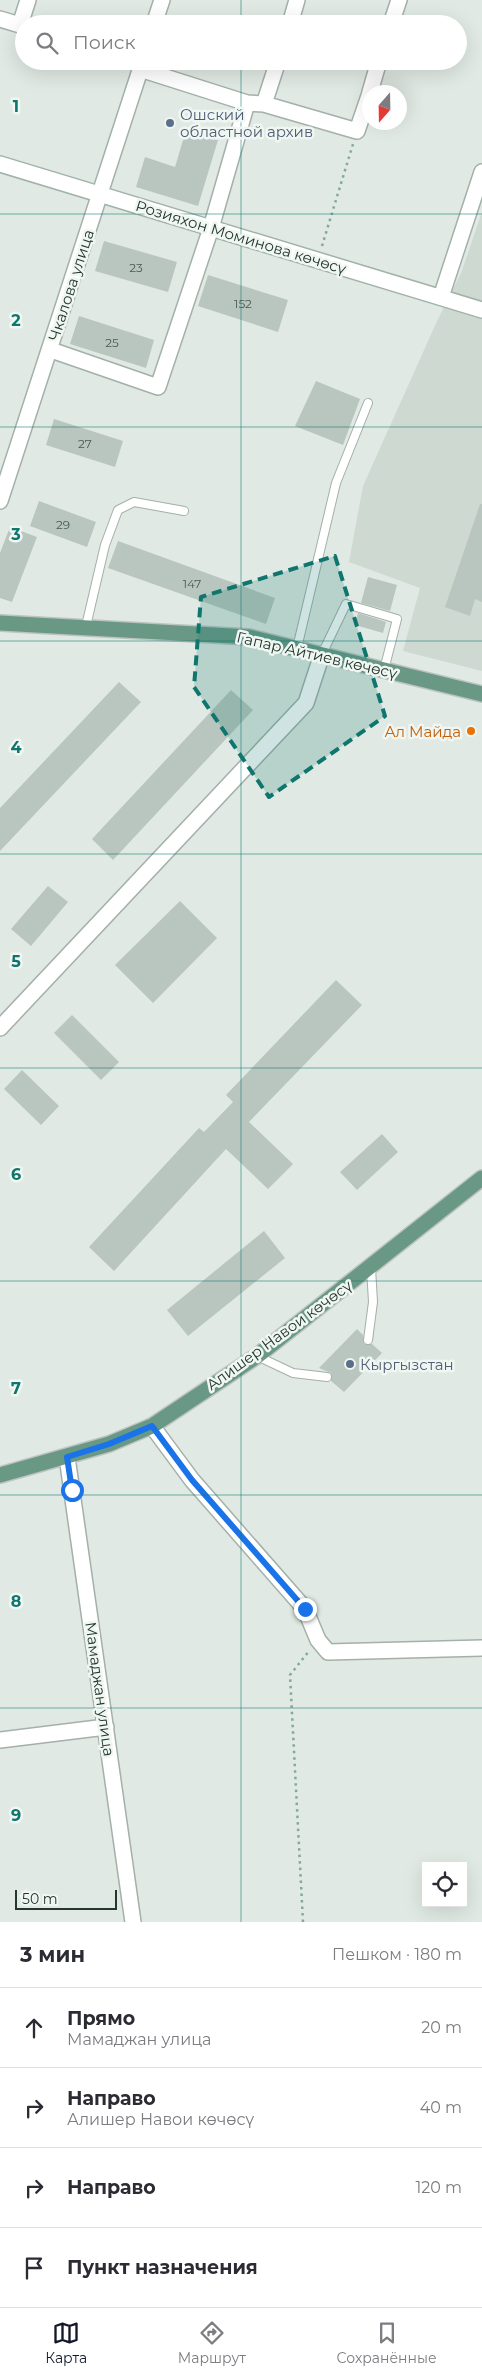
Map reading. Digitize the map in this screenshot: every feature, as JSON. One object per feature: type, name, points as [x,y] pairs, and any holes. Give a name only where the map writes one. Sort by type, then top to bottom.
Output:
[{"type":"main road","name":"Гапар Айтиев көчөсү","points":[[0,623],[86,626],[249,637],[482,694]]},
{"type":"main road","name":"Алишер Навои көчөсү","points":[[0,1475],[109,1444],[152,1426],[257,1356],[371,1268],[482,1178]]},
{"type":"street","points":[[23,15],[28,0]]},
{"type":"street","points":[[157,15],[162,0]]},
{"type":"street","points":[[293,15],[297,0]]},
{"type":"street","points":[[394,15],[399,0]]},
{"type":"street","points":[[0,19],[15,24]]},
{"type":"street","name":"Чкалова улица","points":[[0,501],[51,350],[140,70]]},
{"type":"street","name":"Чкалова улица","points":[[156,70],[247,102],[264,104],[357,131]]},
{"type":"street","points":[[264,104],[275,70]]},
{"type":"street","points":[[372,85],[377,70]]},
{"type":"street","points":[[51,350],[158,387],[211,228],[247,102]]},
{"type":"street","points":[[357,131],[362,116]]},
{"type":"street","name":"Розияхон Моминова көчөсү","points":[[0,164],[482,310]]},
{"type":"street","points":[[441,297],[482,172]]},
{"type":"street","points":[[0,1028],[306,703],[322,654]]},
{"type":"street","points":[[152,1426],[192,1480],[305,1609],[318,1640],[328,1652],[482,1648]]},
{"type":"street","name":"Мамаджан улица","points":[[67,1457],[133,1922]]},
{"type":"street","points":[[0,1740],[106,1727]]},
{"type":"lane","points":[[297,648],[336,483],[368,403]]},
{"type":"lane","points":[[86,626],[105,545],[118,510],[134,502],[184,511]]},
{"type":"lane","points":[[322,654],[346,604],[397,619],[384,670]]},
{"type":"lane","points":[[368,1340],[373,1302],[371,1268]]},
{"type":"lane","points":[[257,1356],[293,1373],[327,1377]]},
{"type":"path","points":[[318,260],[357,131]]},
{"type":"path","points":[[303,1922],[290,1675],[318,1640]]},
{"type":"highlighted area","points":[[335,556],[385,716],[269,797],[194,687],[201,597]]},
{"type":"shaded area","points":[[482,212],[482,671],[403,651],[420,588],[349,562],[363,486],[438,319],[461,273]]},
{"type":"building","points":[[186,130],[218,140],[198,206],[136,187],[145,157],[175,167]]},
{"type":"building","points":[[104,241],[177,262],[168,292],[95,271]]},
{"type":"building","points":[[208,275],[288,300],[278,332],[198,306]]},
{"type":"building","points":[[79,316],[154,340],[146,368],[70,344]]},
{"type":"building","points":[[316,381],[360,399],[343,445],[295,426]]},
{"type":"building","points":[[54,419],[123,441],[115,467],[46,445]]},
{"type":"building","points":[[39,501],[96,522],[87,547],[30,526]]},
{"type":"building","points":[[480,504],[482,504],[482,602],[475,599],[470,616],[445,607]]},
{"type":"building","points":[[10,527],[37,537],[12,602],[0,598],[0,553]]},
{"type":"building","points":[[118,541],[275,598],[266,624],[108,568]]},
{"type":"building","points":[[368,577],[397,585],[390,611],[361,603]]},
{"type":"building","points":[[358,613],[386,622],[383,633],[355,625]]},
{"type":"building","points":[[119,682],[141,702],[0,851],[0,808]]},
{"type":"building","points":[[231,690],[253,710],[113,860],[92,839]]},
{"type":"building","points":[[48,886],[68,902],[31,946],[11,929]]},
{"type":"building","points":[[180,901],[217,938],[153,1003],[115,965]]},
{"type":"building","points":[[336,980],[362,1005],[249,1122],[293,1164],[268,1189],[226,1149],[114,1271],[89,1247],[199,1128],[204,1132],[233,1102],[226,1095]]},
{"type":"building","points":[[72,1015],[119,1062],[101,1080],[54,1033]]},
{"type":"building","points":[[22,1070],[59,1106],[41,1125],[4,1089]]},
{"type":"building","points":[[382,1134],[398,1152],[357,1190],[340,1172]]},
{"type":"building","points":[[264,1231],[285,1258],[188,1336],[167,1310]]},
{"type":"building","points":[[357,1329],[363,1335],[364,1344],[372,1344],[382,1353],[344,1392],[331,1381],[331,1373],[319,1368]]},
{"type":"place","name":"Ошский областной архив","points":[[170,123]]},
{"type":"place","name":"Ал Майда","points":[[471,731]]},
{"type":"place","name":"Кыргызстан","points":[[350,1364]]},
{"type":"route","points":[[72,1490],[67,1457],[109,1444],[152,1426],[192,1480],[305,1609]]}]
